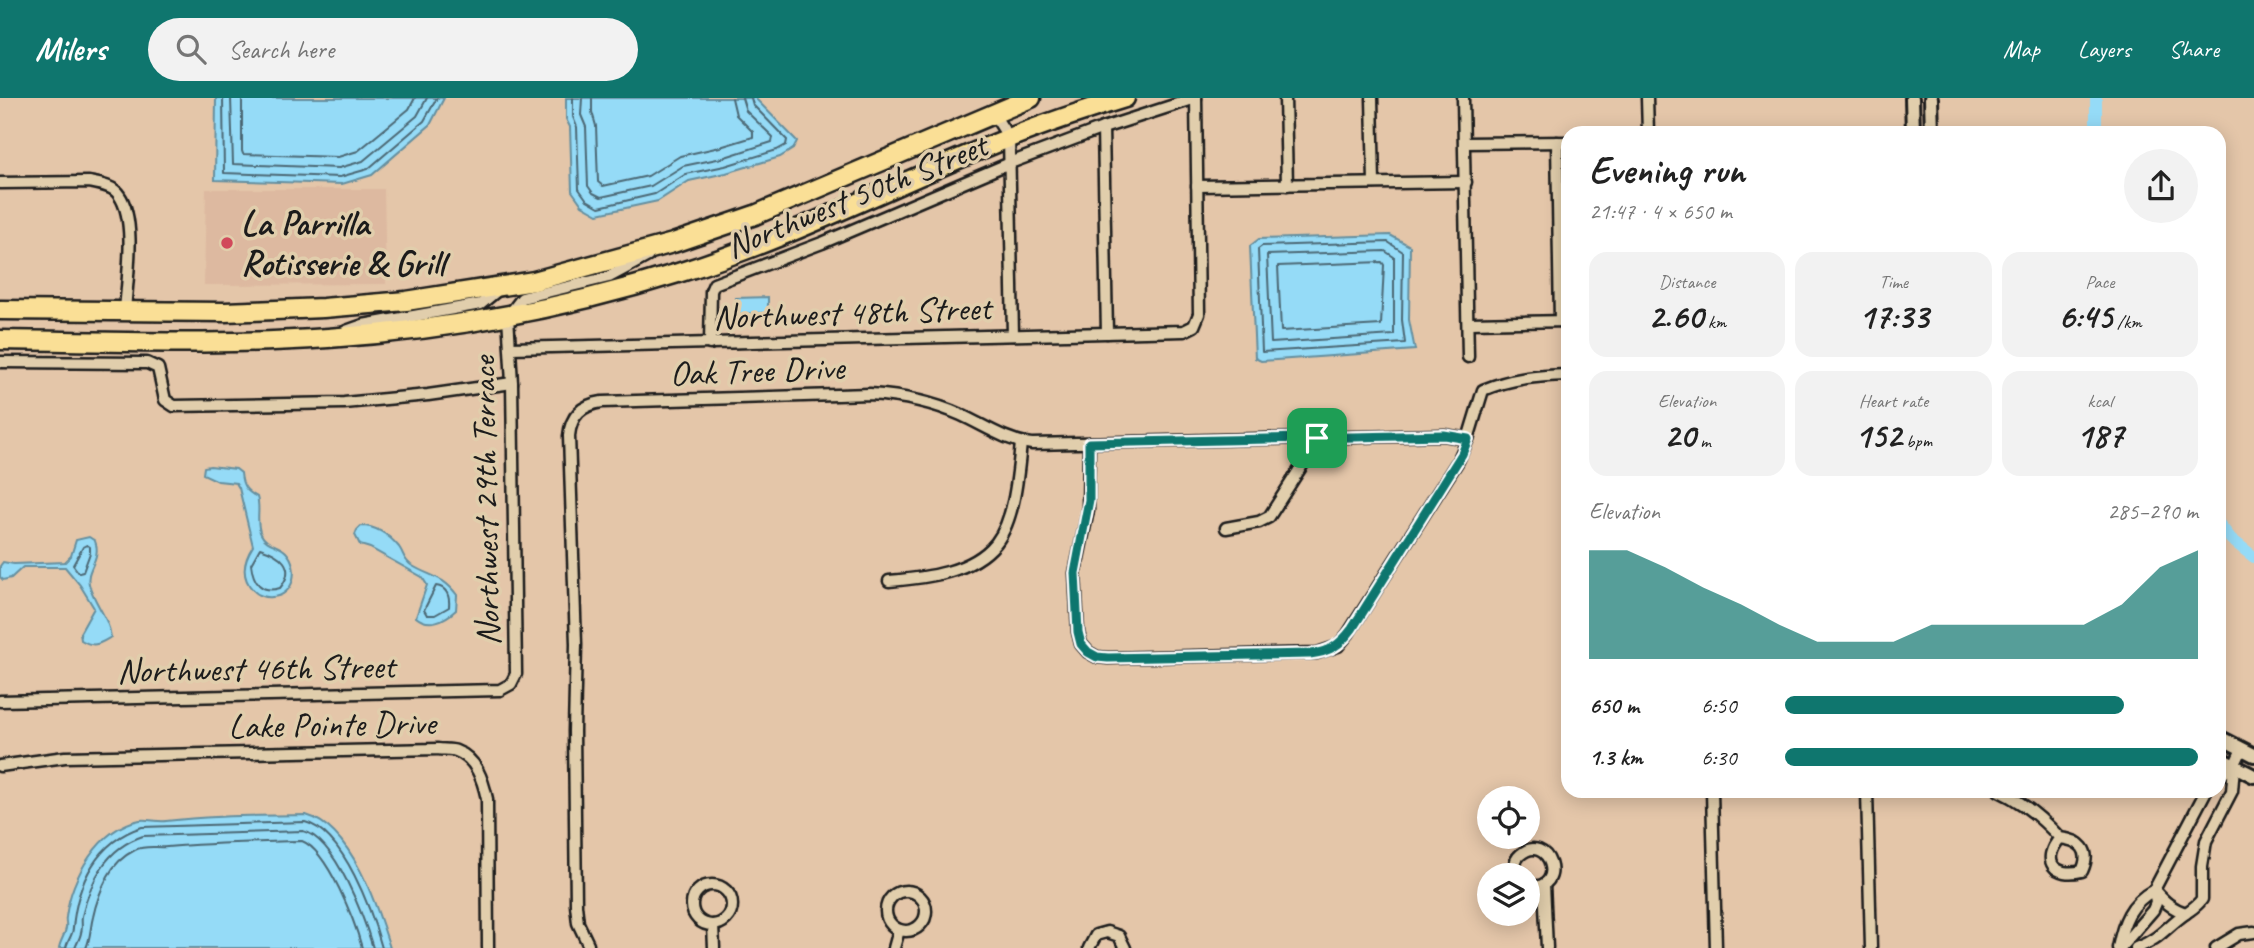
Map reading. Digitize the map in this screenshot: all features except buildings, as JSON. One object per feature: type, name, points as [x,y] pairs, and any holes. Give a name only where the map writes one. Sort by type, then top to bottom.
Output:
[{"type":"highway","points":[[0,310],[225,312],[323,308],[406,301],[534,281],[673,243],[755,215],[1031,98]]},
{"type":"highway","points":[[0,340],[226,341],[326,338],[413,330],[508,316],[589,299],[680,273],[768,242],[1009,138],[1125,98]]},
{"type":"main road","points":[[1912,98],[1913,126]]},
{"type":"main road","points":[[1931,98],[1932,126]]},
{"type":"main road","points":[[2226,741],[2254,755]]},
{"type":"main road","points":[[2226,762],[2254,776]]},
{"type":"street","points":[[1196,98],[1197,186],[1466,182]]},
{"type":"street","name":"Northwest 50th Street","points":[[710,344],[710,297],[714,284],[822,243],[1010,163],[1103,128],[1196,98]]},
{"type":"street","points":[[1285,98],[1287,186]]},
{"type":"street","points":[[1372,98],[1374,183]]},
{"type":"street","points":[[1463,98],[1468,357]]},
{"type":"street","points":[[1647,98],[1647,126]]},
{"type":"street","points":[[993,113],[1009,138],[1013,335]]},
{"type":"street","points":[[1103,128],[1107,333]]},
{"type":"street","points":[[1557,142],[1561,244]]},
{"type":"street","points":[[1465,143],[1561,142]]},
{"type":"street","points":[[0,183],[89,182],[102,184],[120,195],[127,217],[128,236],[125,311]]},
{"type":"street","name":"Northwest 48th Street","points":[[511,348],[1184,331],[1194,326],[1199,314],[1197,186]]},
{"type":"street","points":[[508,316],[522,298],[609,277],[673,243]]},
{"type":"street","points":[[326,338],[363,325],[481,304],[503,286]]},
{"type":"street","name":"Northwest 29th Terrace","points":[[508,316],[512,383],[516,674],[511,684]]},
{"type":"street","points":[[1469,323],[1561,321]]},
{"type":"street","points":[[0,362],[147,363],[158,368],[166,400],[174,406],[344,403],[512,383]]},
{"type":"street","points":[[1089,443],[1089,500],[1075,573],[1078,632],[1081,644],[1088,652],[1097,657],[1108,658],[1325,652],[1338,646],[1352,629],[1451,472],[1468,439],[1482,390],[1511,380],[1561,376]]},
{"type":"street","name":"Oak Tree Drive","points":[[588,944],[578,923],[576,905],[576,644],[569,436],[573,420],[579,411],[589,405],[602,402],[884,395],[912,398],[944,408],[1021,443],[1444,435],[1468,439]]},
{"type":"street","points":[[1226,528],[1259,522],[1269,517],[1317,438]]},
{"type":"street","points":[[889,581],[947,572],[975,560],[992,547],[999,538],[1013,502],[1021,443]]},
{"type":"street","name":"Northwest 46th Street","points":[[0,701],[500,690],[511,684]]},
{"type":"street","name":"Lake Pointe Drive","points":[[0,766],[65,757],[424,749],[457,751],[475,765],[484,781],[487,799],[488,948]]},
{"type":"street","points":[[2136,948],[2159,937],[2195,908],[2202,899],[2202,866],[2206,841],[2232,792],[2234,766],[2242,749]]},
{"type":"street","points":[[2226,771],[2234,766]]},
{"type":"street","points":[[1712,798],[1716,948]]},
{"type":"street","points":[[1867,798],[1871,948]]},
{"type":"street","points":[[2014,798],[2060,838]]},
{"type":"street","points":[[2119,948],[2123,924],[2131,909],[2154,890],[2202,798]]},
{"type":"street","points":[[1515,863],[1526,851],[1538,850],[1544,853],[1551,863],[1551,875],[1540,886]]},
{"type":"street","points":[[1544,884],[1547,948]]},
{"type":"street","points":[[711,885],[728,892],[732,904],[729,916],[713,925],[700,921],[692,909],[698,890],[711,885]]},
{"type":"street","points":[[2154,890],[2176,910],[2186,913]]},
{"type":"street","points":[[2119,948],[2153,910],[2156,903],[2154,890]]},
{"type":"street","points":[[902,892],[915,893],[924,903],[925,916],[912,930],[899,930],[886,916],[887,904],[891,898],[902,892]]},
{"type":"street","points":[[713,925],[714,948]]},
{"type":"street","points":[[894,948],[899,930]]},
{"type":"street","points":[[1089,948],[1096,935],[1107,932],[1119,936],[1125,948]]},
{"type":"street","points":[[2216,948],[2239,934],[2254,932]]},
{"type":"shaded area","points":[[206,189],[384,189],[386,284],[204,285]]},
{"type":"water","points":[[216,98],[444,98],[430,125],[372,175],[342,184],[215,180]]},
{"type":"water","points":[[566,98],[755,98],[797,141],[793,149],[780,157],[689,181],[658,201],[598,214],[582,205],[572,191],[570,127],[566,119]]},
{"type":"water","points":[[1390,235],[1410,246],[1409,320],[1415,350],[1261,361],[1255,358],[1250,246],[1259,239]]},
{"type":"water","points":[[768,297],[768,313],[736,314],[736,298]]},
{"type":"water","points":[[204,467],[236,469],[241,473],[245,488],[257,497],[261,534],[266,540],[283,549],[293,565],[293,580],[286,592],[270,597],[262,596],[249,585],[245,568],[253,546],[239,488],[236,483],[218,481],[203,474]]},
{"type":"water","points":[[361,526],[382,532],[399,547],[411,565],[446,584],[457,595],[456,610],[437,621],[426,622],[416,617],[427,585],[422,577],[360,545],[355,535]]},
{"type":"water","points":[[89,537],[95,541],[97,547],[89,574],[89,584],[111,637],[93,644],[81,640],[80,633],[94,608],[65,567],[23,567],[11,578],[3,580],[0,577],[0,566],[3,562],[65,562],[71,556],[76,540]]},
{"type":"water","points":[[306,815],[337,835],[349,852],[370,891],[390,948],[59,948],[65,931],[69,902],[89,857],[111,833],[125,825],[140,820]]},
{"type":"waterway","points":[[2096,98],[2096,126]]},
{"type":"waterway","points":[[2226,533],[2254,557]]},
{"type":"place","name":"La Parrilla Rotisserie & Grill","points":[[227,243]]},
{"type":"route","points":[[1450,435],[1468,439],[1458,461],[1352,629],[1338,646],[1325,652],[1310,654],[1108,658],[1097,657],[1084,648],[1078,632],[1075,573],[1089,500],[1089,443],[1317,438],[1450,435]]}]
